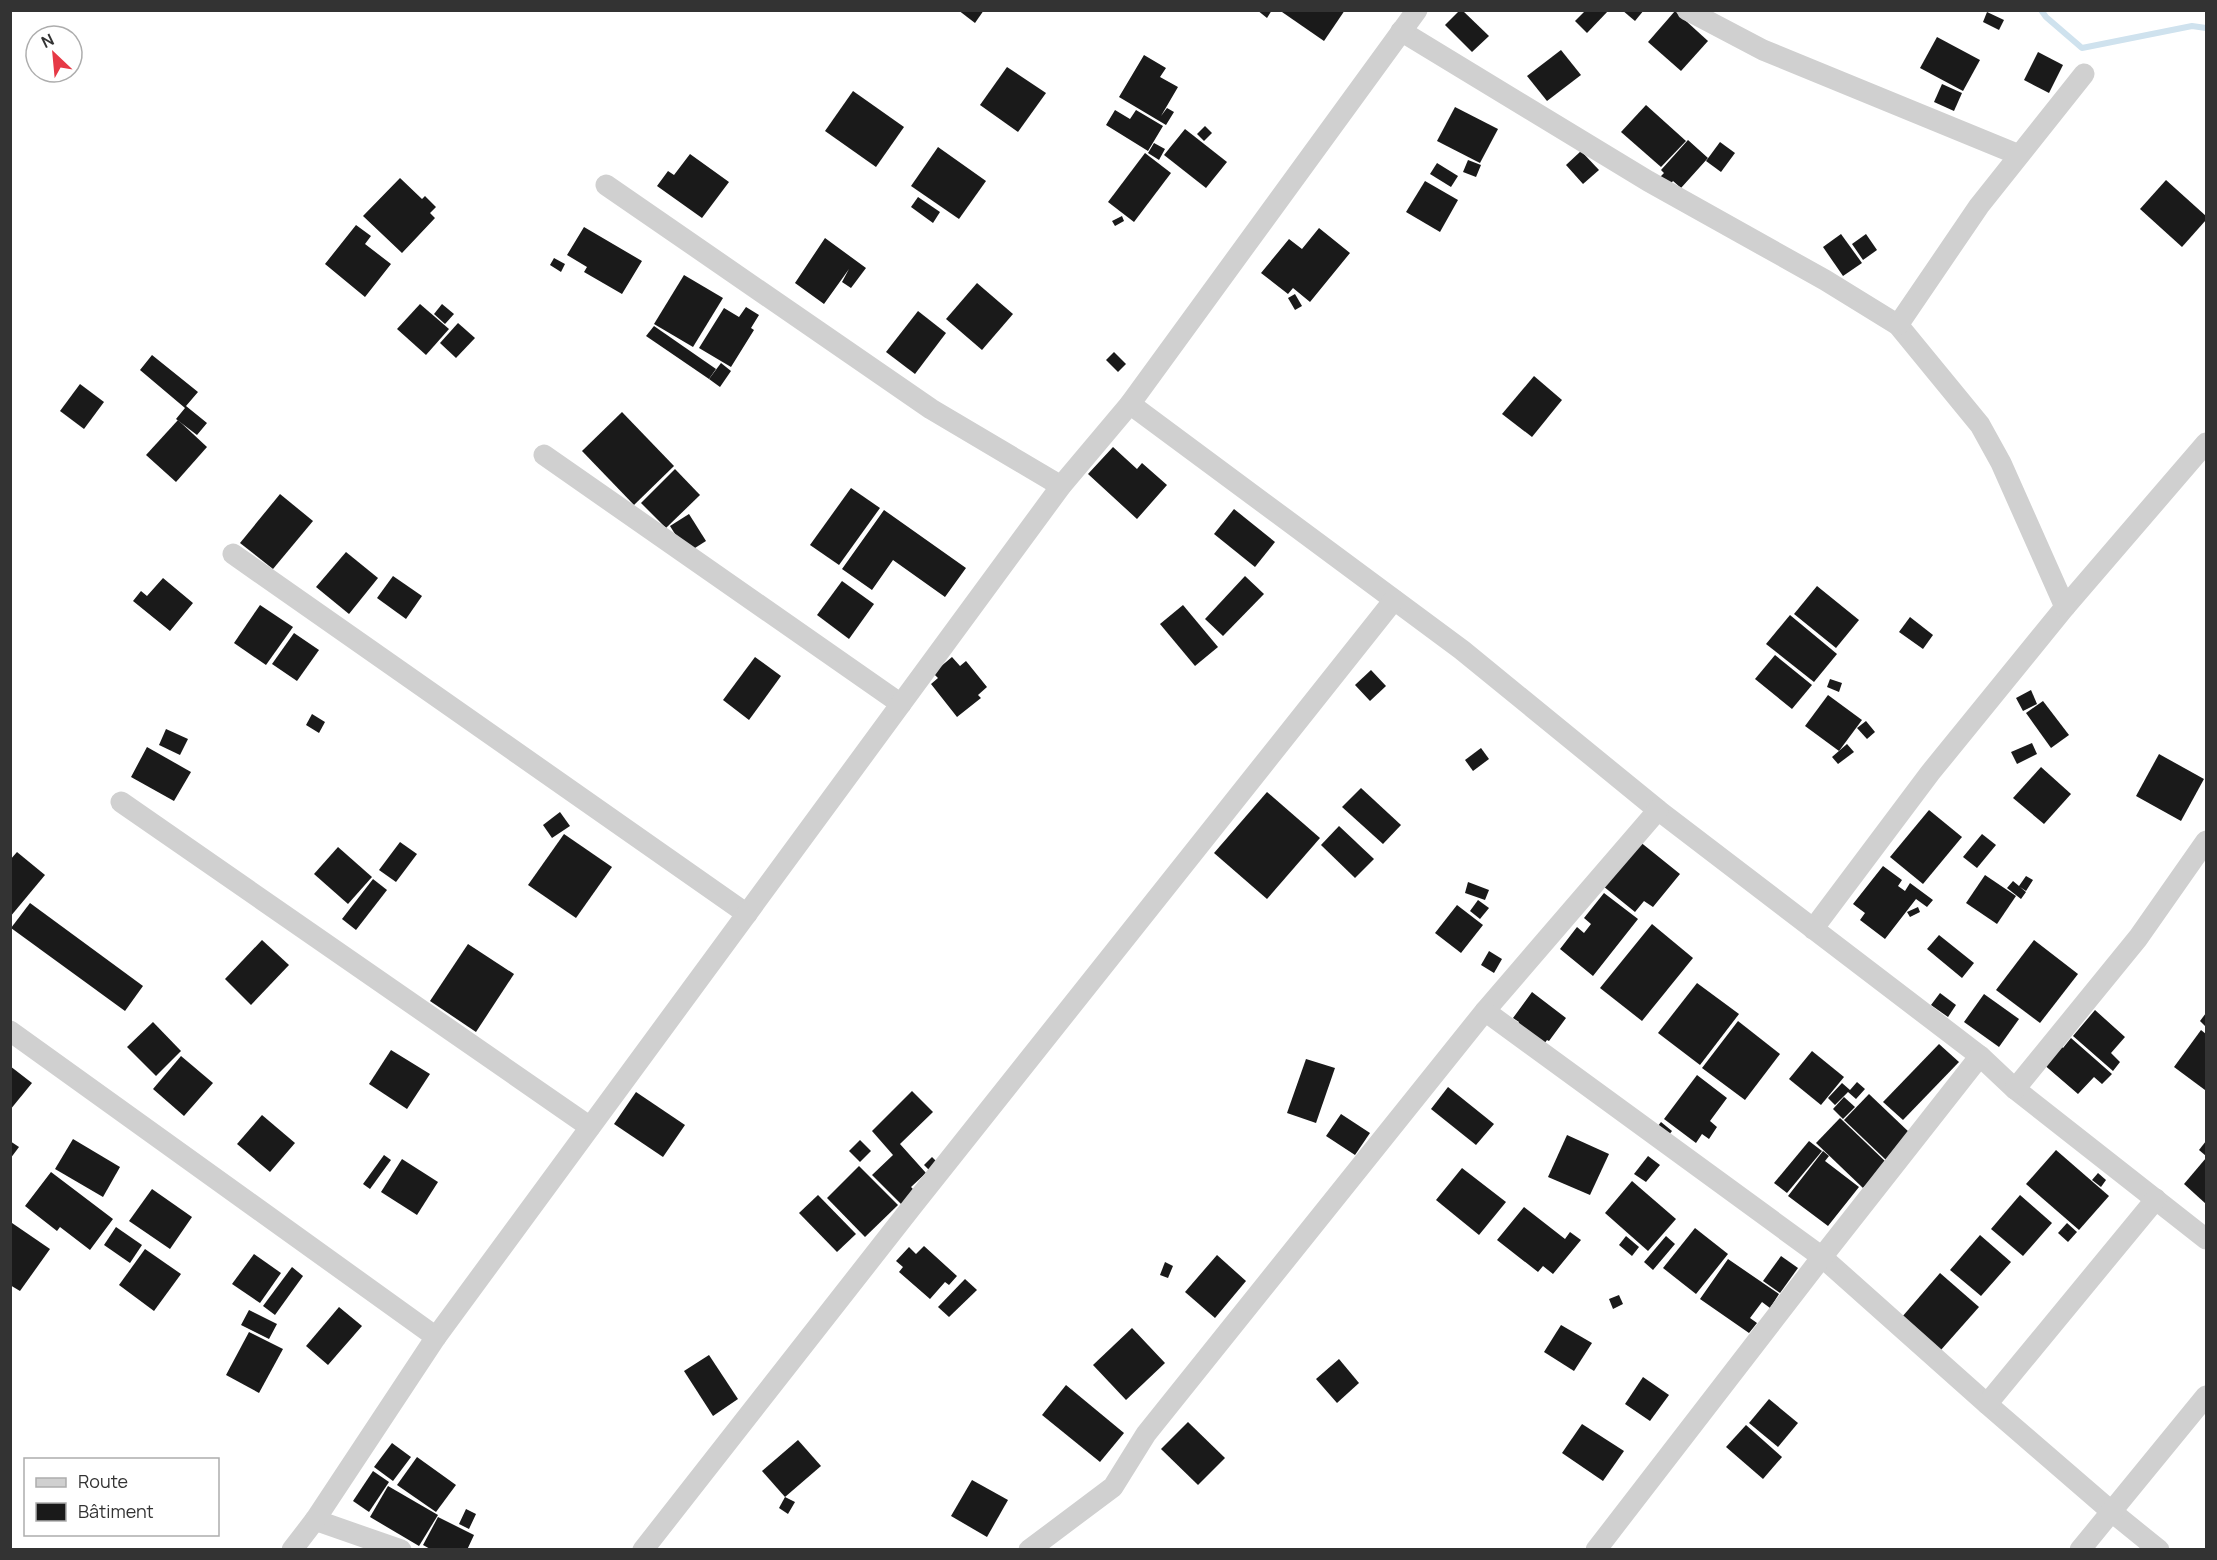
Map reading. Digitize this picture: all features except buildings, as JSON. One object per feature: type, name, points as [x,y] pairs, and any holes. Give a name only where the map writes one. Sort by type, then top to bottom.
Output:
[{"type":"street","points":[[292,1550],[315,1520],[436,1337],[1060,486],[1130,404],[1416,10]]},
{"type":"street","points":[[1688,10],[1763,50],[2019,155]]},
{"type":"street","points":[[1401,31],[1648,181],[1825,280],[1898,325],[1980,425],[2001,463],[2065,607]]},
{"type":"street","points":[[1898,325],[1951,244],[2084,74]]},
{"type":"street","points":[[606,184],[931,409],[1060,486]]},
{"type":"street","points":[[1130,404],[1462,650],[1658,810],[1980,1056],[2015,1089],[2206,1239]]},
{"type":"street","points":[[1813,929],[1930,773],[2065,607],[2206,443]]},
{"type":"street","points":[[544,455],[901,704]]},
{"type":"street","points":[[233,554],[747,914]]},
{"type":"street","points":[[643,1550],[943,1167],[1394,600]]},
{"type":"street","points":[[121,802],[590,1127]]},
{"type":"street","points":[[1029,1550],[1113,1487],[1146,1434],[1485,1011],[1658,810]]},
{"type":"street","points":[[2015,1089],[2138,938],[2206,841]]},
{"type":"street","points":[[1485,1011],[1822,1257],[1987,1404],[2159,1550]]},
{"type":"street","points":[[10,1031],[436,1337]]},
{"type":"street","points":[[1596,1550],[1980,1056]]},
{"type":"street","points":[[1987,1404],[2156,1199]]},
{"type":"street","points":[[2080,1550],[2206,1396]]},
{"type":"street","points":[[315,1520],[400,1550]]},
{"type":"waterway","points":[[2041,10],[2082,48],[2192,26],[2206,28]]}]
